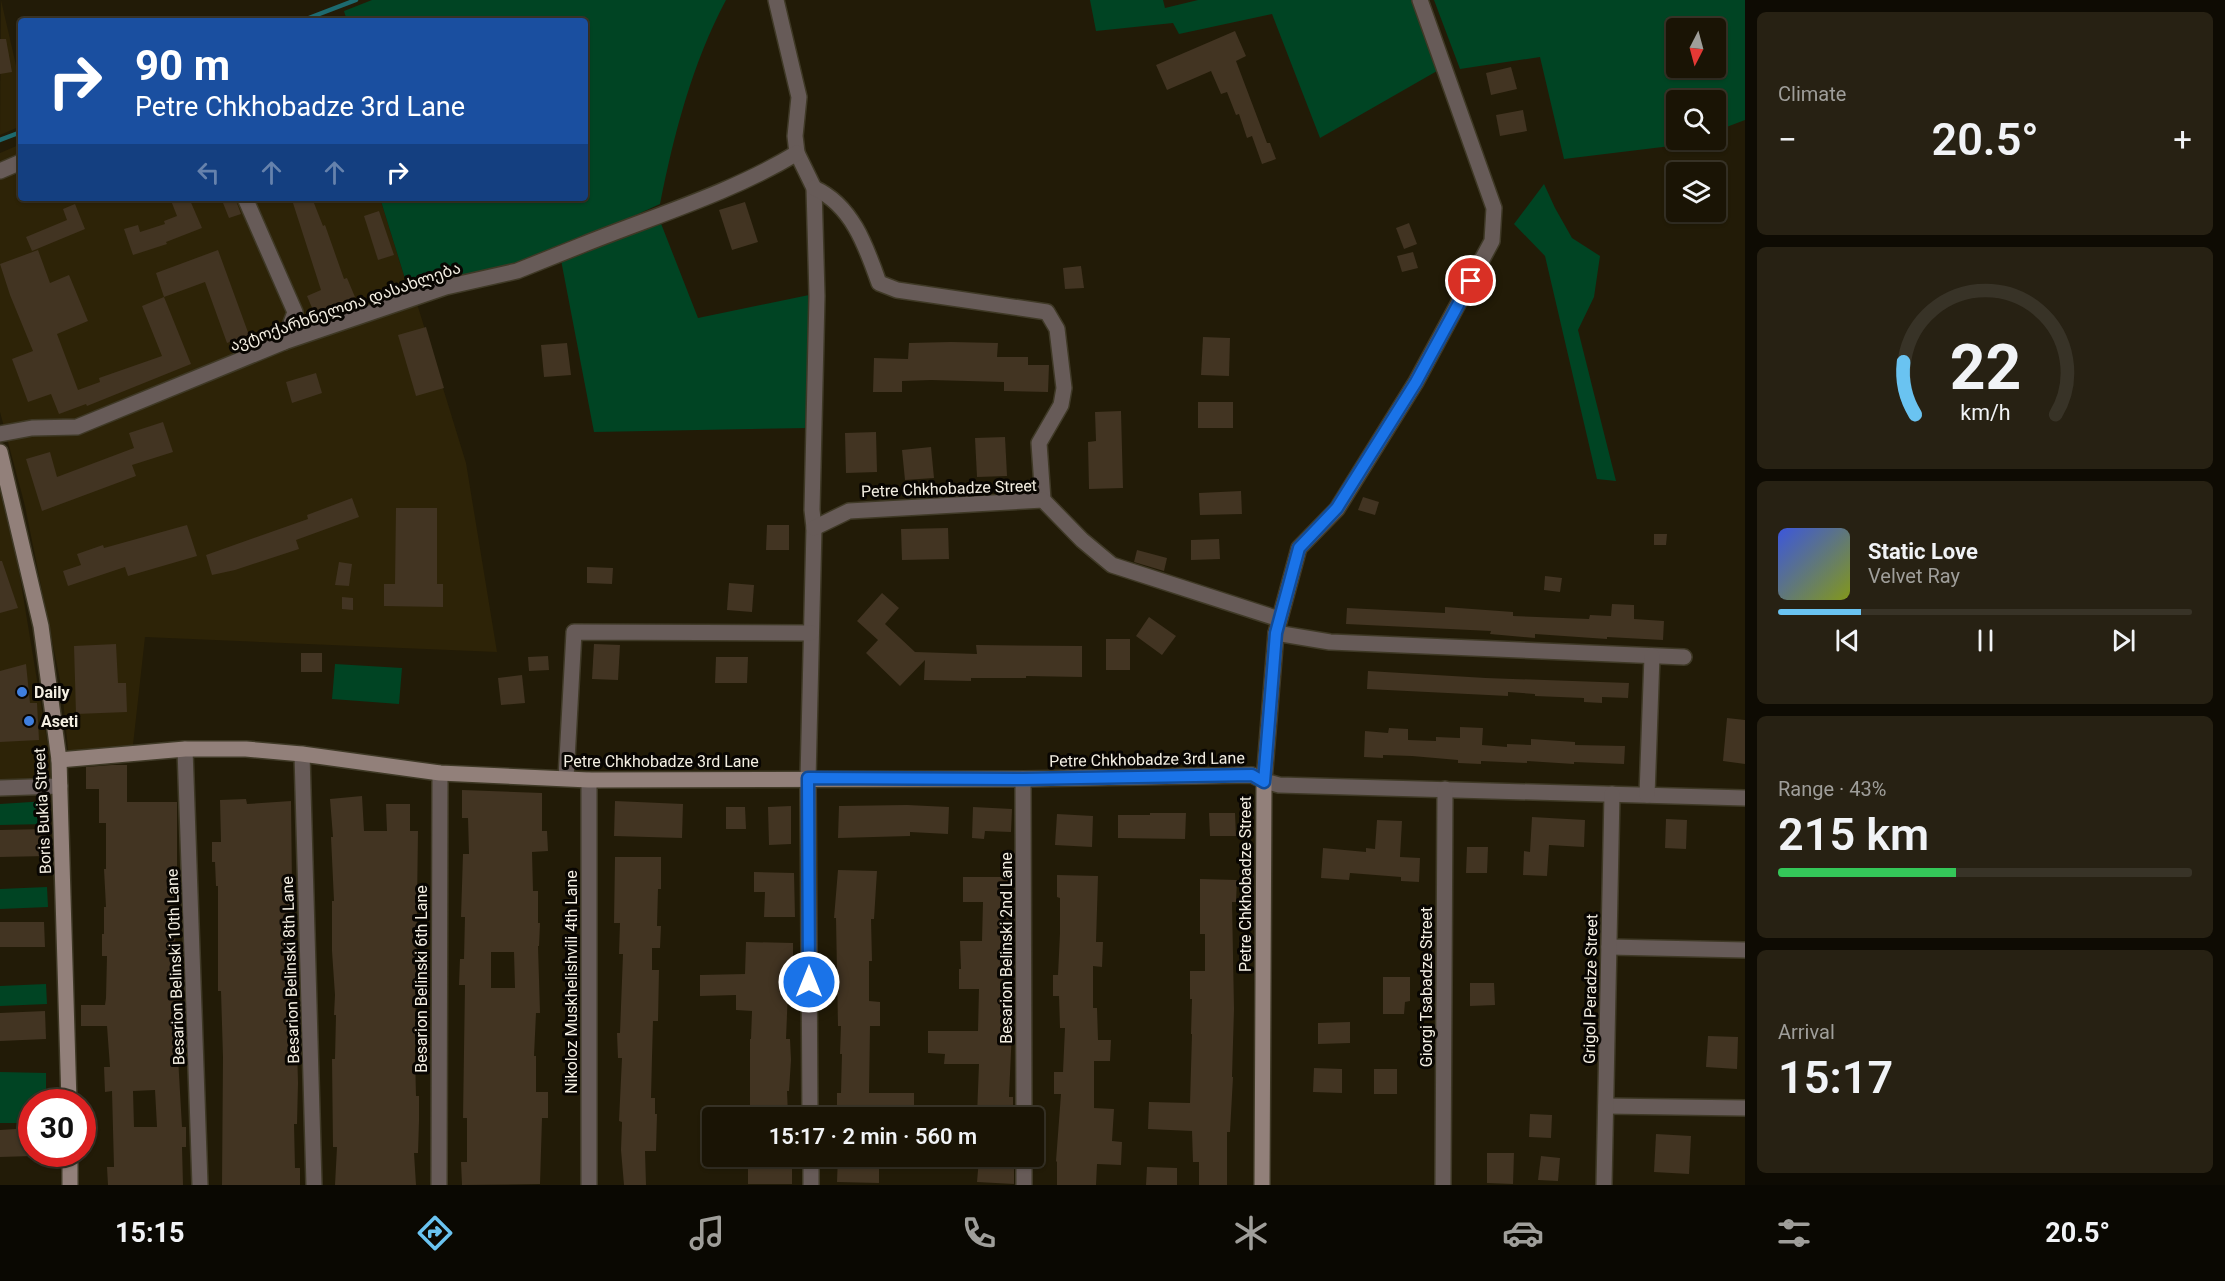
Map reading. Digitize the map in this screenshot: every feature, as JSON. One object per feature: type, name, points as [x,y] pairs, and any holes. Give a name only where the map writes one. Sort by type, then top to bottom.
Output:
[{"type":"street","points":[[776,0],[799,97],[795,136],[797,153],[814,188],[817,288],[808,778],[810,1107]]},
{"type":"street","points":[[1420,0],[1494,208],[1492,241],[1416,382],[1349,489],[1337,508],[1299,548],[1277,626],[1330,642],[1683,657]]},
{"type":"street","name":"ავტოქარხნელთა დასახლება","points":[[0,434],[32,428],[77,427],[284,342],[446,286],[517,271],[562,255],[593,240],[726,190],[776,166],[797,153]]},
{"type":"street","points":[[0,171],[18,163]]},
{"type":"street","points":[[814,188],[829,195],[843,208],[865,244],[879,283],[897,290],[1047,312],[1057,329],[1064,388],[1061,405],[1039,443],[1042,500]]},
{"type":"street","points":[[246,201],[295,312],[284,342]]},
{"type":"street","name":"Boris Bukia Street","points":[[0,452],[41,626],[59,760],[69,1089]]},
{"type":"street","name":"Petre Chkhobadze Street","points":[[814,528],[849,511],[1042,500],[1082,540],[1112,565],[1277,626],[1264,782],[1262,1185]]},
{"type":"street","points":[[566,778],[574,632],[811,633]]},
{"type":"street","points":[[1647,795],[1652,656]]},
{"type":"street","name":"Petre Chkhobadze 3rd Lane","points":[[59,760],[185,748],[246,749],[302,754],[440,773],[589,780],[1023,779],[1252,775],[1264,782]]},
{"type":"street","name":"Besarion Belinski 10th Lane","points":[[185,748],[200,1185]]},
{"type":"street","name":"Besarion Belinski 8th Lane","points":[[302,754],[314,1185]]},
{"type":"street","name":"Besarion Belinski 6th Lane","points":[[439,1185],[440,773]]},
{"type":"street","name":"Besarion Belinski 2nd Lane","points":[[1023,779],[1024,1107]]},
{"type":"street","name":"Nikoloz Muskhelishvili 4th Lane","points":[[589,780],[589,1185]]},
{"type":"street","points":[[1264,782],[1279,785],[1745,798]]},
{"type":"street","points":[[0,788],[60,786]]},
{"type":"street","name":"Giorgi Tsabadze Street","points":[[1443,1185],[1445,789]]},
{"type":"street","name":"Grigol Peradze Street","points":[[1604,1185],[1612,794]]},
{"type":"street","points":[[1609,948],[1745,950]]},
{"type":"street","points":[[1606,1106],[1745,1108]]},
{"type":"street","points":[[70,1167],[70,1185]]},
{"type":"street","points":[[811,1167],[811,1185]]},
{"type":"street","points":[[1024,1167],[1024,1185]]},
{"type":"shaded area","points":[[1,0],[18,74],[18,127],[0,135]]},
{"type":"shaded area","points":[[18,145],[18,201],[381,201],[407,285],[415,297],[466,463],[497,652],[145,637],[132,754],[69,759],[62,690],[25,506],[0,412],[0,153]]},
{"type":"shaded area","points":[[0,491],[18,565],[53,777],[0,780]]},
{"type":"green space","points":[[372,0],[726,0],[694,74],[671,152],[660,204],[557,251],[415,297],[407,285],[381,201],[588,201],[588,18],[346,18],[344,11]]},
{"type":"green space","points":[[1090,0],[1163,0],[1165,8],[1198,0],[1420,0],[1444,67],[1320,138],[1272,14],[1179,34],[1173,23],[1096,31]]},
{"type":"green space","points":[[1434,0],[1745,0],[1745,120],[1726,127],[1726,90],[1666,90],[1666,147],[1564,159],[1540,57],[1460,69]]},
{"type":"green space","points":[[1544,184],[1572,238],[1600,256],[1594,297],[1578,330],[1616,481],[1597,479],[1545,256],[1514,224]]},
{"type":"green space","points":[[660,221],[698,318],[809,295],[807,428],[594,432],[561,260]]},
{"type":"green space","points":[[335,664],[402,668],[399,704],[332,699]]},
{"type":"green space","points":[[47,801],[47,824],[0,825],[0,804]]},
{"type":"green space","points":[[47,887],[48,907],[0,909],[0,889]]},
{"type":"green space","points":[[46,984],[47,1004],[0,1006],[0,986]]},
{"type":"green space","points":[[0,1072],[46,1073],[46,1089],[18,1089],[18,1123],[0,1123]]},
{"type":"building","points":[[1235,31],[1246,56],[1236,61],[1267,143],[1270,143],[1276,159],[1262,164],[1252,136],[1247,138],[1239,114],[1236,115],[1227,92],[1221,94],[1211,71],[1167,90],[1156,65]]},
{"type":"building","points":[[0,39],[6,39],[12,72],[0,74]]},
{"type":"building","points":[[1511,67],[1517,89],[1491,95],[1486,73]]},
{"type":"building","points":[[1523,110],[1527,131],[1500,136],[1496,115]]},
{"type":"building","points":[[171,201],[190,201],[202,228],[166,242],[167,244],[133,255],[124,229],[138,225],[140,232],[165,224],[164,221],[177,216]]},
{"type":"building","points":[[222,201],[236,201],[241,214],[229,218]]},
{"type":"building","points":[[292,201],[313,201],[323,226],[325,225],[344,279],[347,278],[355,297],[315,315],[307,296],[321,290]]},
{"type":"building","points":[[745,202],[758,242],[732,250],[719,210]]},
{"type":"building","points":[[75,204],[85,229],[32,251],[26,237],[67,220],[63,209]]},
{"type":"building","points":[[379,211],[394,255],[378,260],[364,216]]},
{"type":"building","points":[[1409,223],[1417,244],[1404,249],[1396,228]]},
{"type":"building","points":[[38,250],[50,283],[69,275],[88,321],[57,334],[78,390],[100,382],[99,378],[162,356],[142,306],[164,297],[191,364],[87,406],[86,404],[59,414],[51,394],[28,402],[12,359],[33,351],[0,264]]},
{"type":"building","points":[[218,250],[249,335],[227,343],[205,282],[164,297],[156,273]]},
{"type":"building","points":[[1413,252],[1418,268],[1402,272],[1397,256]]},
{"type":"building","points":[[1081,266],[1084,288],[1065,289],[1063,268]]},
{"type":"building","points":[[426,327],[444,388],[416,396],[398,335]]},
{"type":"building","points":[[1203,337],[1230,338],[1229,376],[1201,375]]},
{"type":"building","points":[[567,343],[571,375],[544,377],[541,345]]},
{"type":"building","points":[[909,343],[998,343],[997,357],[1028,357],[1028,365],[1049,365],[1048,392],[1004,391],[1004,382],[931,380],[902,381],[902,392],[873,392],[874,358],[908,359]]},
{"type":"building","points":[[316,373],[322,393],[292,403],[286,382]]},
{"type":"building","points":[[1198,402],[1233,402],[1233,428],[1198,428]]},
{"type":"building","points":[[1121,411],[1123,488],[1089,489],[1088,442],[1096,441],[1095,412]]},
{"type":"building","points":[[163,422],[173,452],[132,465],[136,476],[42,511],[26,459],[50,452],[57,477],[134,448],[129,433]]},
{"type":"building","points":[[876,432],[877,472],[846,473],[845,433]]},
{"type":"building","points":[[1005,437],[1007,476],[977,477],[975,438]]},
{"type":"building","points":[[931,447],[934,478],[905,480],[902,450]]},
{"type":"building","points":[[1241,491],[1242,514],[1200,515],[1199,493]]},
{"type":"building","points":[[1363,497],[1379,502],[1375,515],[1358,510]]},
{"type":"building","points":[[352,498],[359,517],[296,540],[299,549],[212,575],[206,555],[308,519],[307,515]]},
{"type":"building","points":[[396,508],[437,508],[437,584],[443,584],[443,607],[384,606],[384,584],[395,584]]},
{"type":"building","points":[[187,525],[197,556],[128,576],[125,567],[68,586],[63,571],[81,565],[77,554],[103,545],[104,548]]},
{"type":"building","points":[[767,525],[789,525],[789,550],[766,550]]},
{"type":"building","points":[[948,528],[949,559],[902,560],[901,529]]},
{"type":"building","points":[[1654,534],[1667,534],[1666,545],[1654,545]]},
{"type":"building","points":[[1219,539],[1220,559],[1191,560],[1191,540]]},
{"type":"building","points":[[1137,550],[1167,558],[1164,571],[1134,562]]},
{"type":"building","points":[[0,561],[2,561],[18,608],[0,613]]},
{"type":"building","points":[[339,562],[352,564],[349,586],[335,585]]},
{"type":"building","points":[[587,567],[613,568],[612,584],[587,583]]},
{"type":"building","points":[[1545,576],[1562,578],[1560,592],[1544,590]]},
{"type":"building","points":[[729,583],[754,585],[752,612],[727,610]]},
{"type":"building","points":[[882,593],[899,608],[885,624],[915,652],[977,654],[976,645],[1082,646],[1082,677],[1026,676],[1026,678],[971,678],[971,681],[924,680],[925,660],[900,686],[866,653],[878,640],[857,621]]},
{"type":"building","points":[[342,597],[353,598],[353,610],[342,609]]},
{"type":"building","points":[[1612,604],[1634,605],[1634,619],[1664,621],[1663,640],[1535,634],[1535,638],[1490,634],[1491,631],[1346,624],[1347,608],[1445,613],[1445,607],[1513,612],[1513,616],[1589,619],[1590,615],[1611,616]]},
{"type":"building","points":[[1149,617],[1176,636],[1162,655],[1136,636]]},
{"type":"building","points":[[1106,639],[1130,639],[1130,670],[1106,670]]},
{"type":"building","points":[[116,644],[118,683],[126,683],[127,712],[76,714],[74,646]]},
{"type":"building","points":[[594,644],[620,645],[618,680],[592,679]]},
{"type":"building","points":[[301,653],[322,653],[322,672],[301,672]]},
{"type":"building","points":[[548,656],[549,670],[529,671],[528,657]]},
{"type":"building","points":[[716,657],[748,657],[747,683],[715,683]]},
{"type":"building","points":[[26,664],[30,703],[37,703],[39,740],[0,742],[0,671]]},
{"type":"building","points":[[1368,671],[1629,683],[1628,698],[1602,697],[1602,703],[1584,702],[1584,698],[1535,696],[1535,694],[1508,692],[1508,696],[1367,689]]},
{"type":"building","points":[[522,675],[525,703],[501,705],[498,678]]},
{"type":"building","points":[[1727,718],[1745,720],[1745,764],[1723,761]]},
{"type":"building","points":[[1460,727],[1483,728],[1482,745],[1507,747],[1507,744],[1531,745],[1531,739],[1575,742],[1575,745],[1625,746],[1624,764],[1481,761],[1481,764],[1412,756],[1364,757],[1365,731],[1388,733],[1389,728],[1408,729],[1408,740],[1436,741],[1436,737],[1460,738]]},
{"type":"building","points":[[127,765],[127,802],[177,802],[177,927],[175,927],[176,972],[180,997],[178,1057],[182,1127],[186,1127],[186,1147],[182,1147],[183,1185],[108,1185],[107,1167],[114,1167],[112,1091],[105,1092],[104,1067],[110,1067],[107,1026],[81,1026],[81,1005],[105,1005],[107,956],[102,956],[104,907],[106,907],[104,869],[106,869],[106,823],[99,823],[99,789],[86,789],[86,767]],"holes":[[[155,1090],[157,1127],[134,1127],[133,1091]]]},
{"type":"building","points":[[462,790],[542,793],[542,831],[547,831],[548,851],[532,852],[533,891],[538,891],[538,923],[540,923],[538,946],[540,1013],[536,1013],[534,1056],[536,1056],[536,1092],[548,1092],[548,1118],[542,1118],[540,1184],[462,1185],[461,1162],[467,1162],[467,1118],[463,1118],[465,985],[459,985],[460,959],[464,959],[465,917],[461,917],[463,854],[469,854],[468,818],[462,818]],"holes":[[[491,952],[514,952],[515,988],[491,988]]]},
{"type":"building","points":[[362,796],[364,831],[387,831],[386,804],[410,804],[410,831],[418,831],[415,1055],[419,1121],[418,1153],[414,1153],[416,1185],[335,1185],[337,1147],[333,1147],[332,1059],[335,1059],[336,1015],[334,1015],[332,951],[332,901],[334,901],[330,799]]},
{"type":"building","points":[[246,799],[247,804],[291,801],[293,972],[295,972],[298,1083],[297,1124],[294,1124],[295,1168],[300,1168],[300,1185],[222,1185],[223,1057],[221,991],[218,991],[218,886],[216,886],[215,862],[212,862],[212,842],[221,842],[220,800]]},
{"type":"building","points":[[615,801],[683,804],[682,838],[614,836]]},
{"type":"building","points":[[791,806],[791,844],[769,845],[768,807]]},
{"type":"building","points":[[839,806],[949,807],[948,834],[910,832],[910,836],[838,838]]},
{"type":"building","points":[[726,807],[745,807],[746,829],[726,829]]},
{"type":"building","points":[[973,807],[1012,809],[1011,832],[985,831],[984,839],[972,838]]},
{"type":"building","points":[[1150,813],[1186,813],[1185,839],[1118,838],[1118,815],[1150,815]]},
{"type":"building","points":[[1209,813],[1235,813],[1236,836],[1210,836]]},
{"type":"building","points":[[1057,814],[1093,816],[1092,847],[1055,845]]},
{"type":"building","points":[[1532,817],[1585,820],[1584,847],[1549,845],[1547,876],[1523,875],[1524,851],[1530,852]]},
{"type":"building","points":[[1666,819],[1687,820],[1686,849],[1665,848]]},
{"type":"building","points":[[1377,820],[1402,821],[1400,857],[1420,858],[1419,882],[1401,881],[1401,877],[1350,873],[1349,880],[1321,878],[1323,848],[1366,852],[1366,848],[1375,849]]},
{"type":"building","points":[[47,829],[47,856],[0,857],[0,830]]},
{"type":"building","points":[[1467,847],[1488,847],[1487,873],[1466,873]]},
{"type":"building","points":[[615,857],[661,857],[661,889],[658,889],[657,926],[661,926],[660,948],[652,948],[652,970],[659,970],[658,1021],[653,1021],[651,1098],[655,1098],[655,1114],[657,1114],[656,1151],[645,1151],[646,1185],[624,1185],[621,1150],[622,1122],[619,1121],[622,1058],[618,1058],[617,1033],[620,1033],[623,954],[619,954],[620,923],[614,923]]},
{"type":"building","points":[[838,870],[877,871],[874,919],[871,919],[872,961],[869,961],[869,1001],[880,1002],[880,1026],[870,1026],[869,1093],[914,1093],[914,1107],[837,1107],[837,1093],[841,1093],[842,1054],[840,1054],[841,1026],[838,1026],[836,918],[834,918]]},
{"type":"building","points":[[754,872],[794,873],[795,917],[764,917],[765,892],[754,892]]},
{"type":"building","points":[[1057,875],[1098,876],[1096,942],[1103,942],[1102,967],[1093,966],[1093,1008],[1097,1008],[1098,1040],[1111,1040],[1110,1061],[1094,1061],[1094,1108],[1114,1109],[1112,1141],[1122,1142],[1121,1165],[1097,1164],[1096,1185],[1057,1185],[1056,1161],[1061,1094],[1054,1094],[1054,1072],[1063,1072],[1065,1028],[1060,1028],[1059,996],[1053,996],[1053,975],[1058,975],[1060,933],[1060,898],[1057,897]]},
{"type":"building","points":[[963,877],[1009,877],[1009,911],[1012,911],[1012,930],[1009,930],[1009,989],[1006,989],[1004,1029],[1012,1029],[1009,1097],[1013,1097],[1013,1107],[977,1107],[979,1064],[944,1064],[945,1054],[928,1053],[928,1031],[978,1031],[979,989],[959,989],[960,941],[982,941],[983,902],[963,902]]},
{"type":"building","points":[[1200,879],[1237,880],[1236,902],[1232,902],[1233,1077],[1230,1132],[1227,1132],[1227,1185],[1199,1185],[1199,1162],[1193,1162],[1192,1131],[1148,1129],[1149,1102],[1190,1103],[1192,999],[1190,999],[1190,971],[1205,971],[1205,934],[1200,934]]},
{"type":"building","points":[[0,922],[44,922],[45,947],[0,947]]},
{"type":"building","points":[[746,942],[793,943],[793,990],[788,990],[786,1039],[790,1039],[791,1060],[788,1107],[750,1107],[752,1011],[736,1010],[736,995],[700,996],[700,975],[745,974]]},
{"type":"building","points":[[1383,977],[1410,977],[1410,1001],[1405,1002],[1404,1014],[1383,1014]]},
{"type":"building","points":[[1470,983],[1494,983],[1495,1005],[1470,1006]]},
{"type":"building","points":[[45,1011],[46,1039],[0,1041],[0,1013]]},
{"type":"building","points":[[1350,1022],[1350,1043],[1318,1044],[1318,1023]]},
{"type":"building","points":[[1708,1036],[1738,1037],[1737,1069],[1706,1067]]},
{"type":"building","points":[[1314,1068],[1342,1069],[1342,1093],[1313,1092]]},
{"type":"building","points":[[1374,1069],[1397,1069],[1397,1094],[1374,1094]]},
{"type":"building","points":[[1530,1114],[1552,1115],[1551,1138],[1529,1137]]},
{"type":"building","points":[[18,1129],[18,1156],[0,1157],[0,1130]]},
{"type":"building","points":[[1656,1134],[1691,1136],[1689,1174],[1654,1172]]},
{"type":"building","points":[[1487,1153],[1514,1153],[1513,1184],[1487,1183]]},
{"type":"building","points":[[1541,1156],[1560,1158],[1558,1181],[1538,1180]]},
{"type":"building","points":[[748,1167],[792,1167],[792,1184],[748,1184]]},
{"type":"building","points":[[838,1167],[879,1167],[879,1183],[837,1182]]},
{"type":"building","points":[[978,1167],[1014,1167],[1014,1184],[977,1182]]},
{"type":"building","points":[[1147,1167],[1177,1168],[1177,1185],[1146,1185]]},
{"type":"waterway","points":[[309,18],[356,0]]},
{"type":"waterway","points":[[0,140],[18,133]]},
{"type":"place","name":"Daily","points":[[22,692]]},
{"type":"place","name":"Aseti","points":[[29,721]]},
{"type":"route","points":[[809,982],[808,778],[1023,779],[1252,775],[1264,782],[1276,633],[1299,548],[1337,508],[1416,382],[1471,281]]}]
